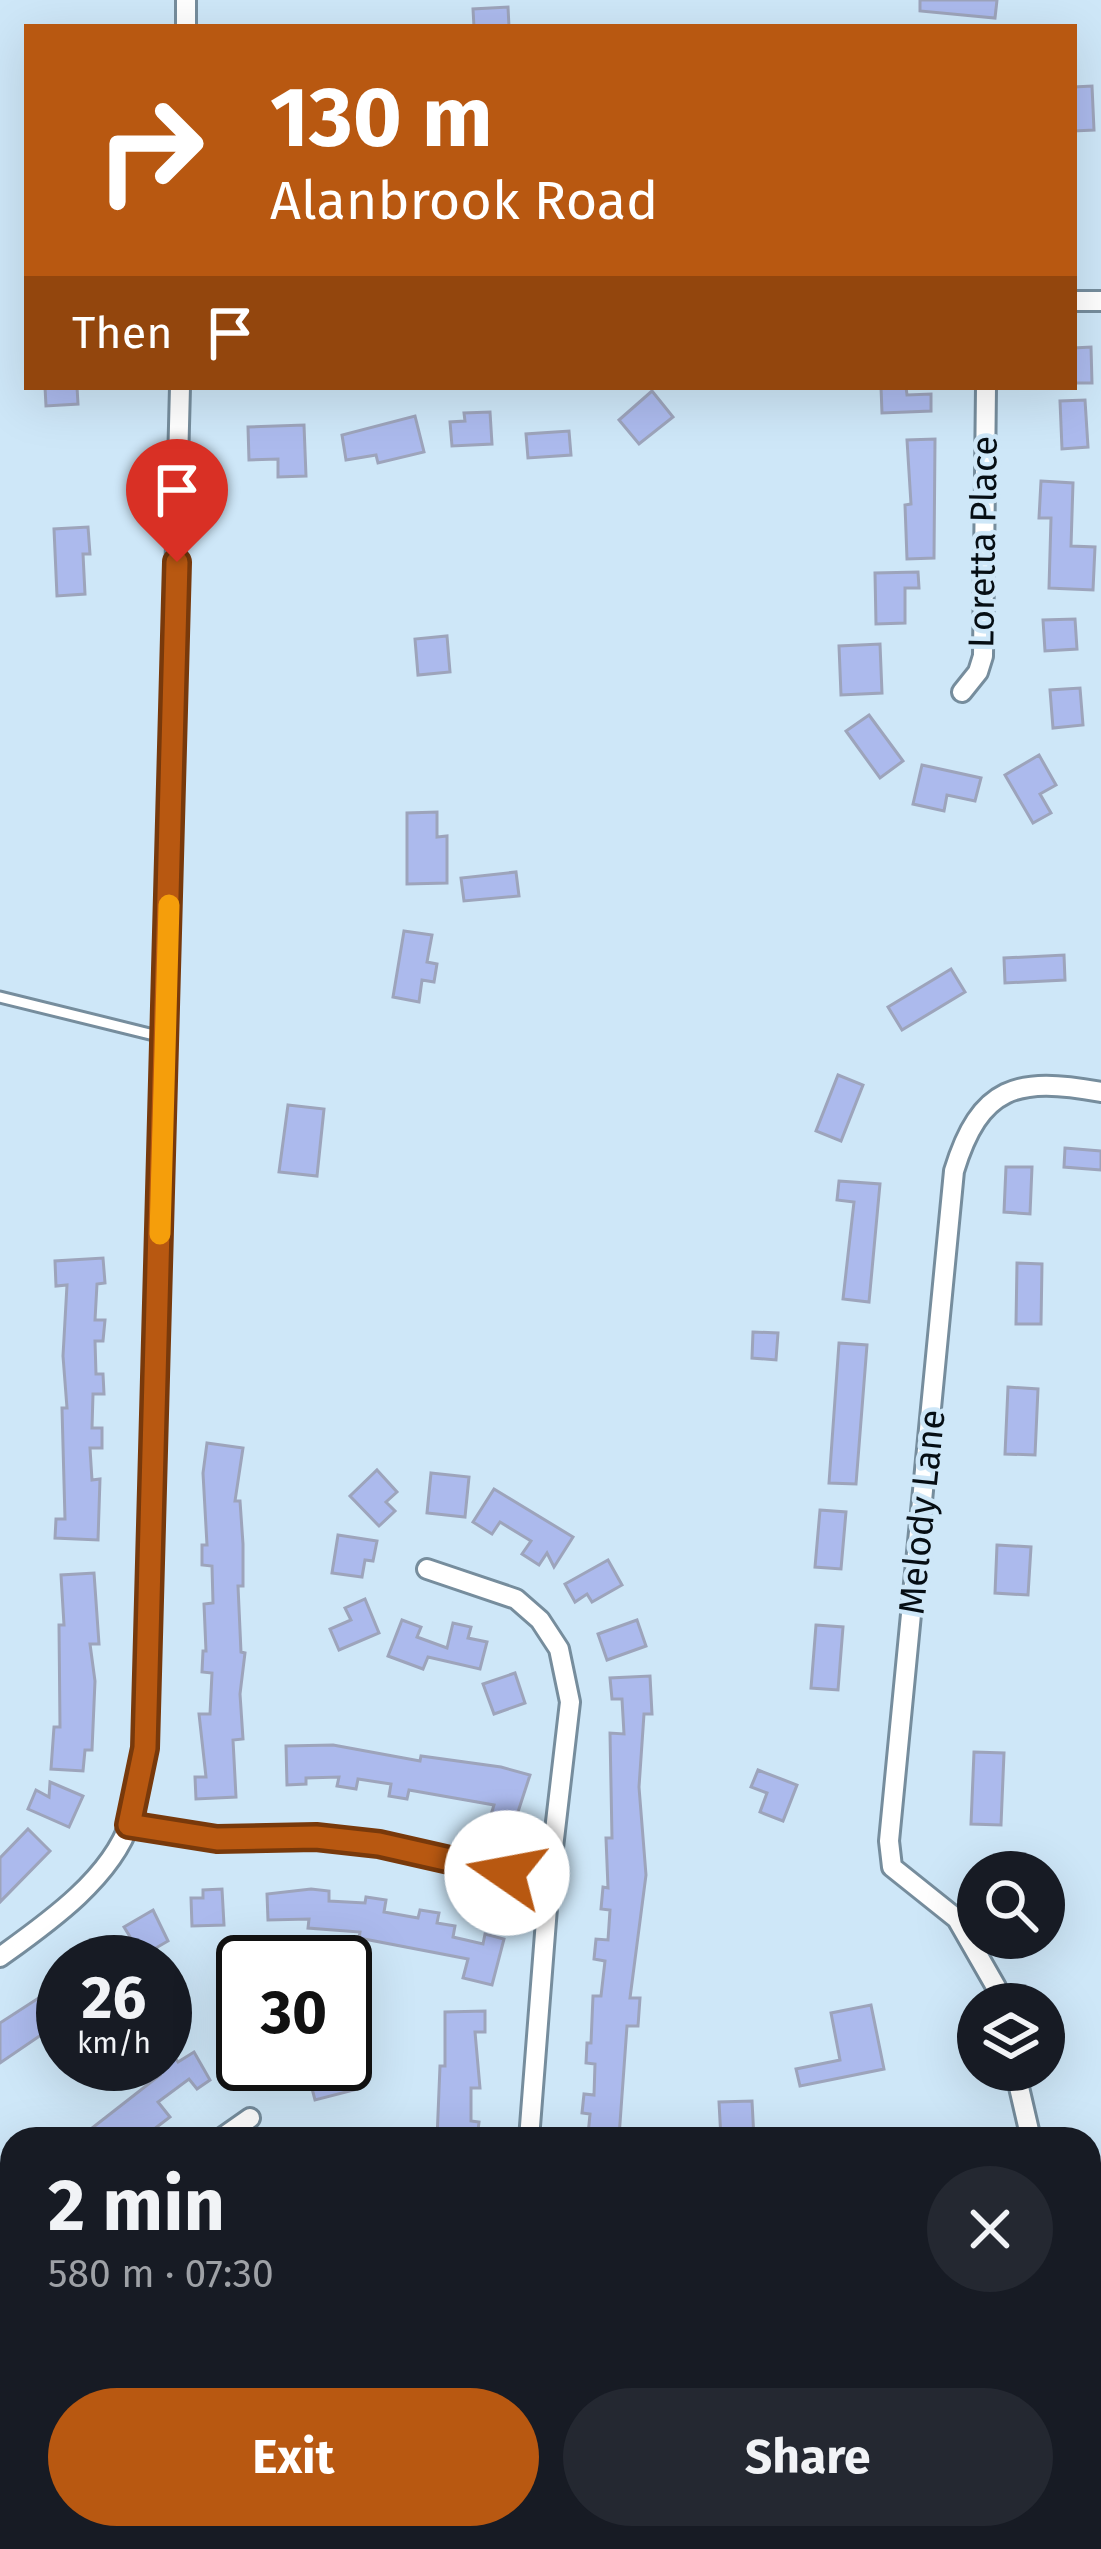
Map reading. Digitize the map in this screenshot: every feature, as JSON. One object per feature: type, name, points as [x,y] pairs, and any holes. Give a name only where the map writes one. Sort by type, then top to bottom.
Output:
[{"type":"street","points":[[0,1958],[87,1886],[110,1858],[129,1825],[145,1748],[180,390]]},
{"type":"street","name":"Loretta Place","points":[[962,692],[978,672],[982,656],[986,390]]},
{"type":"street","name":"Melody Lane","points":[[995,1983],[957,1919],[892,1867],[889,1841],[954,1171],[966,1132],[998,1096],[1026,1088],[1101,1092]]},
{"type":"street","points":[[427,1569],[516,1599],[540,1620],[559,1649],[570,1702],[549,1882],[530,2127]]},
{"type":"street","points":[[129,1825],[217,1839],[316,1837],[379,1844],[549,1882]]},
{"type":"street","points":[[1020,2091],[1027,2127]]},
{"type":"street","points":[[237,2127],[250,2118]]},
{"type":"lane","points":[[0,997],[166,1038]]},
{"type":"building","points":[[920,0],[997,0],[995,18],[920,11]]},
{"type":"building","points":[[508,7],[509,24],[474,24],[473,9]]},
{"type":"building","points":[[1092,86],[1094,130],[1077,131],[1077,87]]},
{"type":"building","points":[[1091,347],[1092,383],[1077,383],[1077,348]]},
{"type":"building","points":[[45,390],[77,390],[78,404],[46,406]]},
{"type":"building","points":[[881,390],[931,394],[931,411],[882,413]]},
{"type":"building","points":[[652,391],[673,417],[639,444],[619,420]]},
{"type":"building","points":[[1085,400],[1088,447],[1062,449],[1060,401]]},
{"type":"building","points":[[490,412],[492,444],[452,446],[450,422],[465,421],[464,413]]},
{"type":"building","points":[[415,416],[424,452],[378,463],[376,455],[346,460],[342,435]]},
{"type":"building","points":[[304,425],[306,476],[278,477],[278,459],[249,460],[248,427]]},
{"type":"building","points":[[569,431],[571,455],[528,458],[526,434]]},
{"type":"building","points":[[935,439],[934,558],[907,559],[905,505],[911,504],[907,440]]},
{"type":"building","points":[[1041,481],[1073,483],[1071,546],[1095,547],[1093,590],[1049,588],[1051,518],[1039,518]]},
{"type":"building","points":[[88,527],[90,554],[83,554],[85,594],[57,596],[54,529]]},
{"type":"building","points":[[918,572],[919,588],[905,588],[905,623],[876,624],[875,573]]},
{"type":"building","points":[[1075,619],[1077,649],[1045,651],[1043,620]]},
{"type":"building","points":[[447,636],[450,672],[418,675],[415,639]]},
{"type":"building","points":[[880,644],[882,693],[841,695],[839,646]]},
{"type":"building","points":[[1080,688],[1083,725],[1053,728],[1050,690]]},
{"type":"building","points":[[869,715],[903,761],[880,778],[846,731]]},
{"type":"building","points":[[1039,755],[1056,785],[1040,794],[1051,813],[1033,823],[1005,775]]},
{"type":"building","points":[[922,765],[981,778],[975,801],[947,795],[944,811],[913,804]]},
{"type":"building","points":[[437,812],[437,837],[447,836],[447,883],[407,884],[407,813]]},
{"type":"building","points":[[516,872],[519,896],[464,901],[461,878]]},
{"type":"building","points":[[404,931],[432,935],[427,962],[437,964],[434,982],[422,980],[419,1002],[393,997]]},
{"type":"building","points":[[1064,955],[1065,980],[1005,983],[1004,958]]},
{"type":"building","points":[[951,969],[965,992],[902,1030],[888,1007]]},
{"type":"building","points":[[838,1075],[863,1085],[841,1141],[816,1131]]},
{"type":"building","points":[[288,1105],[324,1109],[317,1176],[279,1172]]},
{"type":"building","points":[[1065,1148],[1101,1151],[1101,1170],[1064,1167]]},
{"type":"building","points":[[1006,1167],[1032,1167],[1030,1214],[1004,1212]]},
{"type":"building","points":[[839,1181],[880,1184],[869,1302],[843,1299],[854,1202],[837,1200]]},
{"type":"building","points":[[103,1258],[105,1283],[97,1284],[95,1320],[105,1320],[103,1341],[95,1341],[96,1374],[103,1374],[104,1394],[93,1394],[92,1428],[102,1428],[102,1448],[90,1448],[92,1480],[100,1479],[98,1540],[55,1538],[56,1519],[65,1519],[62,1408],[67,1408],[63,1356],[67,1285],[56,1286],[55,1261]]},
{"type":"building","points":[[1017,1263],[1042,1264],[1041,1324],[1016,1324]]},
{"type":"building","points":[[753,1332],[778,1333],[776,1360],[752,1358]]},
{"type":"building","points":[[839,1343],[867,1345],[856,1484],[829,1483]]},
{"type":"building","points":[[1008,1387],[1038,1389],[1035,1455],[1005,1454]]},
{"type":"building","points":[[207,1443],[243,1448],[235,1501],[240,1501],[243,1544],[243,1586],[238,1586],[241,1652],[245,1653],[240,1694],[243,1739],[233,1740],[236,1797],[196,1799],[195,1777],[206,1777],[199,1714],[210,1714],[212,1673],[202,1672],[204,1604],[213,1603],[212,1566],[202,1565],[202,1545],[207,1545],[203,1473]]},
{"type":"building","points":[[377,1470],[397,1492],[386,1502],[395,1511],[379,1526],[350,1496]]},
{"type":"building","points":[[431,1473],[469,1477],[465,1517],[427,1513]]},
{"type":"building","points":[[494,1489],[573,1537],[554,1567],[547,1553],[539,1565],[522,1554],[531,1541],[500,1522],[492,1534],[473,1522]]},
{"type":"building","points":[[820,1510],[846,1512],[841,1569],[815,1567]]},
{"type":"building","points":[[338,1535],[377,1541],[373,1561],[365,1560],[362,1577],[332,1573]]},
{"type":"building","points":[[997,1545],[1031,1547],[1028,1595],[995,1593]]},
{"type":"building","points":[[608,1560],[622,1585],[592,1602],[587,1594],[575,1602],[565,1584]]},
{"type":"building","points":[[94,1573],[99,1644],[90,1644],[95,1681],[92,1750],[85,1750],[83,1771],[51,1769],[54,1727],[60,1727],[61,1575]]},
{"type":"building","points":[[365,1599],[379,1633],[339,1650],[330,1629],[351,1620],[345,1608]]},
{"type":"building","points":[[402,1620],[421,1627],[417,1637],[447,1648],[453,1623],[471,1627],[468,1638],[487,1642],[480,1669],[428,1657],[423,1669],[388,1656]]},
{"type":"building","points":[[637,1620],[646,1646],[607,1660],[598,1634]]},
{"type":"building","points":[[816,1625],[843,1627],[838,1690],[811,1688]]},
{"type":"building","points":[[515,1673],[525,1703],[494,1714],[483,1684]]},
{"type":"building","points":[[650,1676],[652,1714],[644,1714],[639,1787],[646,1875],[630,1998],[640,1998],[638,2026],[627,2026],[620,2127],[589,2127],[590,2114],[582,2113],[584,2094],[594,2095],[595,2064],[586,2063],[587,2043],[591,2043],[593,1996],[601,1996],[605,1961],[594,1959],[596,1939],[608,1940],[610,1910],[601,1909],[603,1887],[608,1888],[606,1838],[612,1838],[610,1733],[624,1734],[622,1699],[612,1699],[610,1678]]},
{"type":"building","points":[[333,1745],[530,1775],[517,1815],[507,1812],[504,1822],[490,1818],[494,1805],[409,1790],[407,1799],[389,1796],[391,1784],[358,1779],[356,1789],[337,1786],[339,1777],[306,1778],[306,1784],[287,1785],[286,1746]]},
{"type":"building","points":[[974,1752],[1004,1753],[1001,1825],[971,1824]]},
{"type":"building","points":[[758,1770],[797,1785],[783,1821],[760,1812],[767,1793],[751,1787]]},
{"type":"building","points":[[50,1782],[83,1796],[69,1827],[28,1809],[36,1790],[49,1797]]},
{"type":"building","points":[[28,1829],[50,1851],[0,1902],[0,1858]]},
{"type":"building","points":[[222,1889],[224,1925],[192,1926],[191,1898],[203,1898],[203,1890]]},
{"type":"building","points":[[311,1889],[329,1891],[329,1901],[386,1900],[384,1912],[418,1918],[420,1910],[439,1913],[437,1923],[455,1926],[453,1937],[483,1944],[485,1934],[504,1939],[492,1985],[463,1978],[468,1959],[372,1941],[372,1935],[360,1932],[308,1928],[309,1919],[268,1920],[267,1894]]},
{"type":"building","points":[[153,1910],[165,1935],[129,1935],[124,1927]]},
{"type":"building","points":[[36,2000],[36,2038],[0,2063],[0,2023]]},
{"type":"building","points":[[871,2005],[884,2069],[800,2086],[796,2069],[840,2060],[831,2013]]},
{"type":"building","points":[[485,2011],[485,2032],[475,2032],[480,2088],[471,2088],[471,2121],[479,2122],[478,2127],[437,2127],[445,2012]]},
{"type":"building","points":[[194,2052],[210,2080],[197,2089],[192,2083]]},
{"type":"building","points":[[140,2091],[173,2091],[158,2102],[170,2117],[157,2127],[93,2127]]},
{"type":"building","points":[[313,2091],[350,2091],[315,2100]]},
{"type":"building","points":[[752,2101],[753,2127],[720,2127],[719,2102]]},
{"type":"slow traffic","points":[[160,1234],[169,905]]},
{"type":"route","points":[[177,562],[145,1748],[129,1825],[217,1839],[316,1837],[379,1844],[507,1873]]}]
